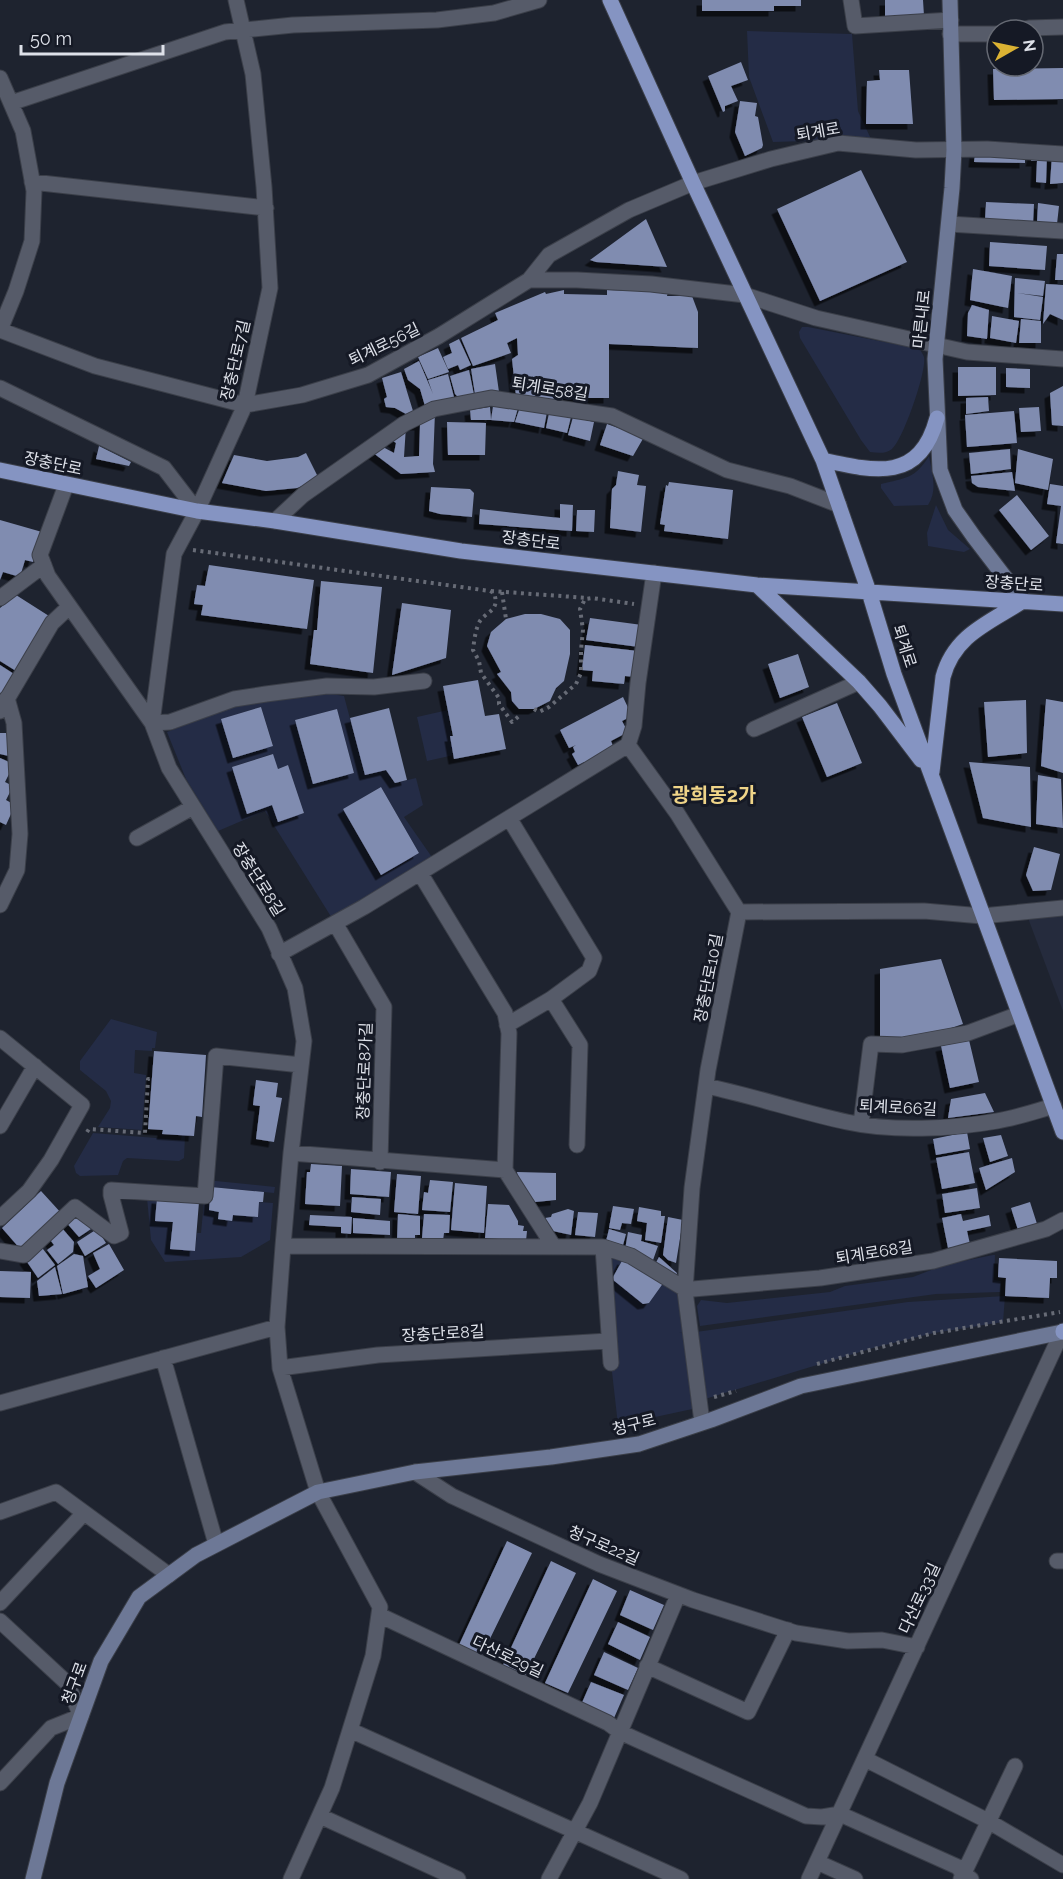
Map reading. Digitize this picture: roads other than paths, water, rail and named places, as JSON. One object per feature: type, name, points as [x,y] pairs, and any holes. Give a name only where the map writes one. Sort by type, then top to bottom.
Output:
[{"type":"main road","name":"퇴계로","points":[[610,0],[823,460],[869,592],[894,674],[1063,1132]]},
{"type":"main road","points":[[823,460],[858,468],[901,466],[911,462],[921,452],[932,437],[938,418]]},
{"type":"main road","name":"장충단로","points":[[0,470],[197,511],[461,551],[757,585],[1063,604]]},
{"type":"main road","points":[[757,585],[859,682],[932,775]]},
{"type":"main road","points":[[932,775],[943,678],[947,662],[963,640],[1023,601]]},
{"type":"street","name":"장충단로7길","points":[[197,511],[245,405],[270,288],[266,208],[253,74],[236,0]]},
{"type":"street","points":[[11,104],[225,32],[293,25],[437,20],[494,13],[539,0]]},
{"type":"street","points":[[851,0],[855,27],[951,27],[985,32]]},
{"type":"street","name":"마른내로","points":[[950,0],[954,150],[935,359],[940,470],[956,510],[1023,601]]},
{"type":"street","points":[[1045,28],[1063,27]]},
{"type":"street","points":[[0,78],[23,131],[32,182],[32,241],[16,291],[0,330]]},
{"type":"street","name":"퇴계로","points":[[529,280],[549,255],[629,210],[693,183],[771,159],[838,143],[916,150],[987,148],[1063,154]]},
{"type":"street","points":[[32,182],[266,208]]},
{"type":"street","points":[[949,224],[1063,231]]},
{"type":"street","points":[[529,280],[651,284],[745,295],[816,318],[967,352],[1063,359]]},
{"type":"street","name":"퇴계로56길","points":[[0,330],[94,366],[245,405],[302,395],[368,375],[439,336],[529,280]]},
{"type":"street","points":[[0,388],[164,468],[197,511]]},
{"type":"street","name":"퇴계로58길","points":[[275,521],[303,495],[404,424],[434,409],[491,398],[612,416],[727,470],[790,486],[839,505]]},
{"type":"street","points":[[0,598],[44,565],[40,555],[66,485]]},
{"type":"street","name":"장충단로8길","points":[[152,723],[174,554],[197,511]]},
{"type":"street","name":"장충단로8길","points":[[44,565],[48,576],[69,607],[152,723],[169,768],[269,928],[295,988],[304,1041],[291,1153],[277,1327],[280,1368],[318,1492]]},
{"type":"street","points":[[279,954],[420,873],[628,745],[634,726],[654,573]]},
{"type":"street","points":[[0,905],[17,870],[20,834],[15,723],[4,704],[52,622],[69,607]]},
{"type":"street","points":[[152,723],[170,722],[234,699],[266,694],[327,686],[374,687],[424,681]]},
{"type":"street","points":[[754,729],[859,682]]},
{"type":"street","points":[[628,745],[677,813],[739,912],[924,911],[982,916],[1063,908]]},
{"type":"street","points":[[137,838],[193,807]]},
{"type":"street","points":[[507,1025],[551,999],[589,972],[594,958],[509,818]]},
{"type":"street","points":[[420,873],[505,1013],[509,1033],[506,1170],[554,1247]]},
{"type":"street","name":"장충단로10길","points":[[702,1422],[685,1289],[692,1188],[706,1086],[739,912]]},
{"type":"street","name":"장충단로8가길","points":[[335,923],[384,1007],[380,1162]]},
{"type":"street","points":[[551,999],[580,1046],[577,1145]]},
{"type":"street","points":[[861,1124],[871,1044],[902,1044],[968,1033],[1019,1014]]},
{"type":"street","points":[[0,1038],[82,1105],[40,1176],[29,1191],[0,1218]]},
{"type":"street","points":[[0,1251],[24,1255],[75,1207],[114,1236],[121,1233],[111,1190],[205,1196],[216,1056],[301,1065]]},
{"type":"street","points":[[0,1126],[35,1066]]},
{"type":"street","name":"퇴계로66길","points":[[706,1086],[745,1094],[848,1122],[875,1126],[944,1127],[999,1121],[1054,1106]]},
{"type":"street","points":[[291,1153],[380,1162],[506,1170]]},
{"type":"street","name":"퇴계로68길","points":[[685,1289],[820,1278],[933,1261],[1046,1229],[1063,1220]]},
{"type":"street","points":[[283,1246],[603,1247],[631,1256],[685,1289]]},
{"type":"street","points":[[603,1247],[611,1363]]},
{"type":"street","points":[[0,1403],[277,1327]]},
{"type":"street","name":"청구로","points":[[33,1879],[57,1783],[101,1661],[139,1597],[196,1555],[216,1544],[318,1492],[415,1472],[550,1457],[639,1444],[801,1386],[1063,1332]]},
{"type":"street","name":"다산로33길","points":[[809,1879],[1063,1332]]},
{"type":"street","name":"장충단로8길","points":[[280,1368],[378,1355],[608,1341]]},
{"type":"street","points":[[163,1358],[216,1544]]},
{"type":"street","name":"청구로22길","points":[[415,1472],[462,1501],[599,1564],[678,1595],[788,1630],[848,1641],[882,1640],[917,1647]]},
{"type":"street","points":[[0,1512],[56,1492],[169,1575]]},
{"type":"street","points":[[291,1879],[332,1788],[373,1656],[380,1607],[318,1492]]},
{"type":"street","points":[[0,1603],[84,1513]]},
{"type":"street","points":[[549,1879],[590,1803],[678,1595]]},
{"type":"street","name":"다산로29길","points":[[379,1615],[608,1723],[620,1732],[806,1816],[822,1817],[840,1814]]},
{"type":"street","points":[[0,1621],[67,1683],[81,1716],[51,1728],[0,1783]]},
{"type":"street","points":[[647,1666],[748,1712],[788,1630]]},
{"type":"street","points":[[350,1730],[681,1879]]},
{"type":"street","points":[[865,1759],[988,1821],[1063,1865]]},
{"type":"street","points":[[965,1877],[988,1821],[1015,1766]]},
{"type":"street","points":[[840,1814],[958,1867],[965,1877]]},
{"type":"street","points":[[320,1816],[458,1879]]},
{"type":"street","points":[[817,1862],[855,1879]]},
{"type":"district","name":"광희동2가","points":[[714,795]]}]
